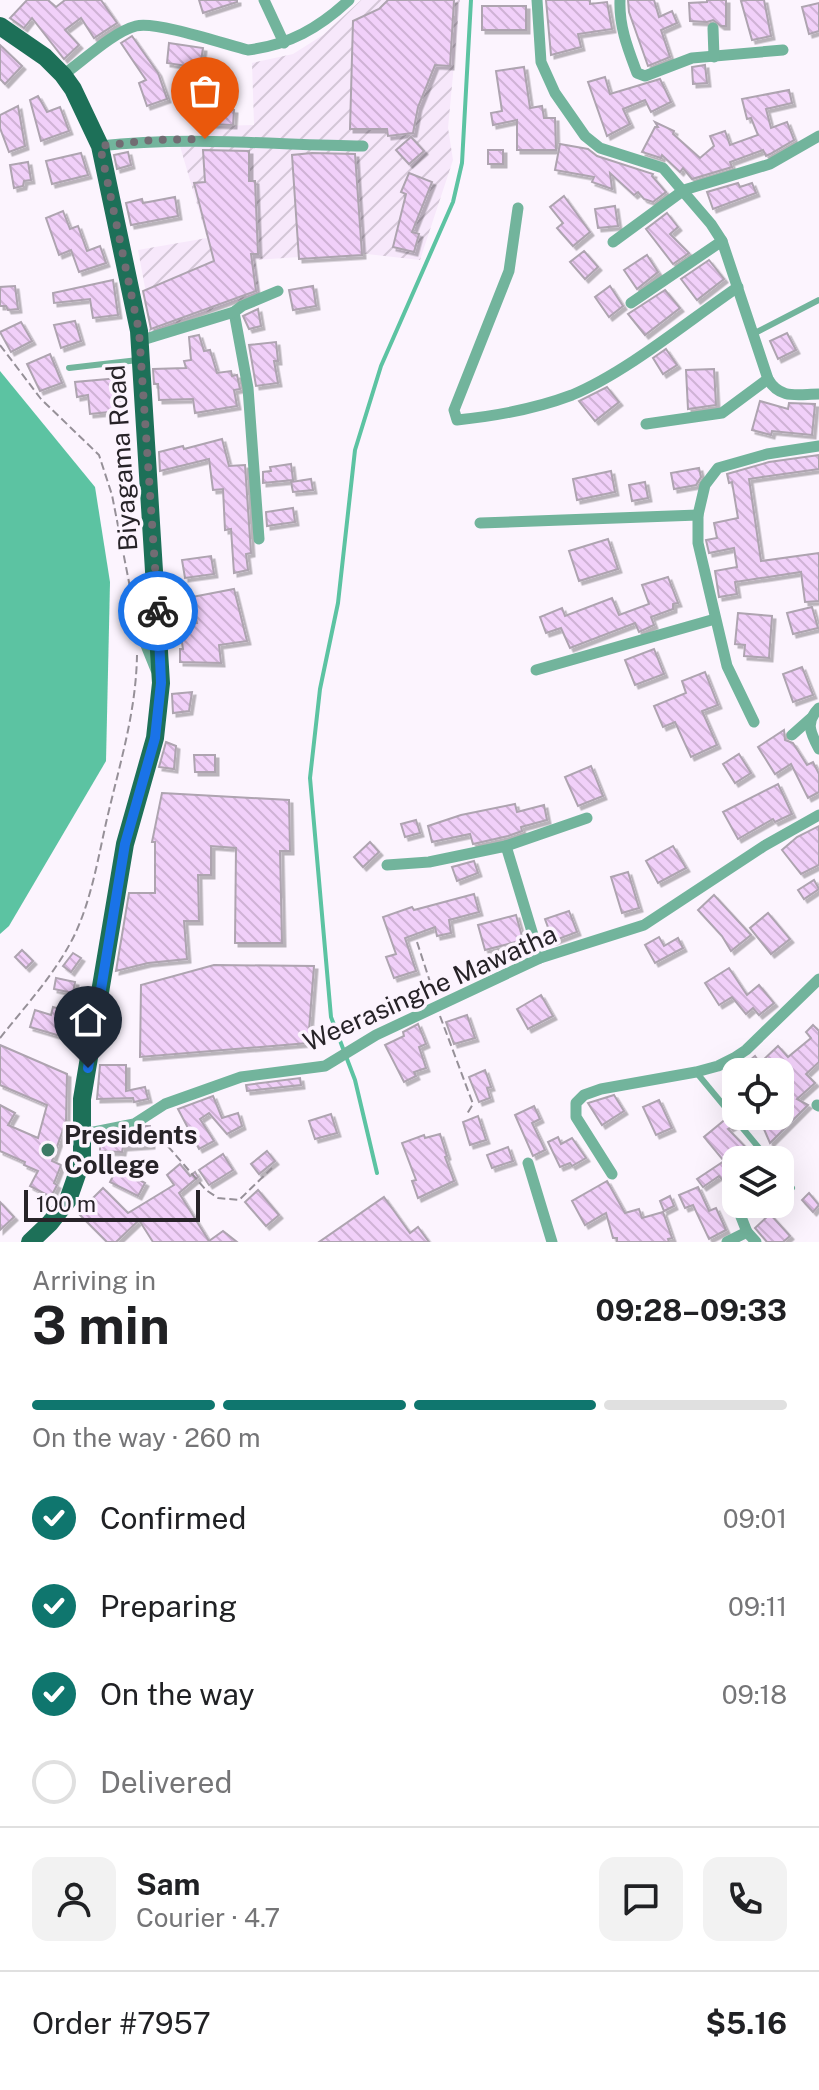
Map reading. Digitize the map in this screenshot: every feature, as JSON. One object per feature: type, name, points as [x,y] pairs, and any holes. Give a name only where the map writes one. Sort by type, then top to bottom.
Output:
[{"type":"main road","name":"Biyagama Road","points":[[0,26],[45,57],[63,75],[100,146],[139,331],[161,683],[155,738],[125,844],[82,1099],[82,1160],[68,1200],[30,1242]]},
{"type":"street","points":[[264,0],[284,43]]},
{"type":"street","points":[[63,75],[122,32],[138,25],[155,26],[248,50],[284,43],[313,30],[349,0]]},
{"type":"street","points":[[537,0],[541,62],[555,93],[585,136],[600,148],[663,168],[684,190],[722,241],[774,389],[782,394],[819,394]]},
{"type":"street","points":[[620,0],[619,14],[625,47],[637,73],[645,76],[692,58],[783,50]]},
{"type":"street","points":[[713,28],[714,57]]},
{"type":"street","points":[[613,242],[684,190],[770,164],[819,136]]},
{"type":"street","points":[[100,146],[152,140],[205,139],[363,146]]},
{"type":"street","points":[[518,208],[509,271],[454,410],[457,420],[538,407],[573,394],[608,377],[738,287]]},
{"type":"street","points":[[631,303],[722,241]]},
{"type":"street","points":[[140,350],[278,291]]},
{"type":"street","points":[[234,312],[248,388],[259,539]]},
{"type":"street","points":[[646,424],[722,413],[768,379]]},
{"type":"street","points":[[754,722],[727,666],[698,543],[698,515],[705,485],[718,468],[767,454],[819,446]]},
{"type":"street","points":[[480,523],[698,515]]},
{"type":"street","points":[[536,670],[715,619]]},
{"type":"street","points":[[137,623],[161,683]]},
{"type":"street","points":[[714,675],[727,666]]},
{"type":"street","points":[[792,735],[819,708]]},
{"type":"street","points":[[810,719],[810,731],[819,749]]},
{"type":"street","name":"Weerasinghe Mawatha","points":[[84,1134],[123,1127],[165,1104],[241,1077],[325,1066],[376,1035],[437,1004],[540,958],[644,925],[764,846],[819,815]]},
{"type":"street","points":[[387,865],[429,862],[506,846],[587,818]]},
{"type":"street","points":[[506,846],[540,958]]},
{"type":"street","points":[[612,1174],[576,1117],[576,1103],[584,1095],[718,1066],[746,1050],[819,979]]},
{"type":"street","points":[[528,1163],[552,1242]]},
{"type":"street","points":[[741,1218],[747,1232],[756,1242]]},
{"type":"street","points":[[727,1242],[747,1232]]},
{"type":"lane","points":[[753,334],[819,300]]},
{"type":"lane","points":[[69,368],[140,350]]},
{"type":"lane","points":[[696,1072],[757,1146]]},
{"type":"path","points":[[0,345],[41,399],[99,455],[112,495],[137,623]]},
{"type":"path","points":[[0,1038],[50,977],[76,932],[94,874],[126,745],[136,692],[137,650]]},
{"type":"path","points":[[417,942],[473,1104],[467,1114]]},
{"type":"path","points":[[143,1118],[206,1190],[218,1198],[239,1200],[272,1168]]},
{"type":"shaded area","points":[[361,0],[460,0],[448,128],[453,160],[420,260],[358,253],[255,260],[260,293],[149,333],[149,309],[138,250],[207,238],[177,136],[206,137],[216,126],[254,125],[252,63],[293,54],[323,35]]},
{"type":"shaded area","points":[[0,371],[95,487],[110,582],[106,761],[9,926],[0,934]]},
{"type":"building","points":[[27,0],[48,0],[56,7],[65,0],[101,0],[117,23],[94,38],[81,18],[65,30],[79,45],[64,59],[32,18],[24,28],[10,18]]},
{"type":"building","points":[[199,0],[237,0],[237,2],[203,13]]},
{"type":"building","points":[[388,0],[454,0],[450,66],[435,65],[418,107],[413,133],[388,136],[387,129],[350,129],[353,21],[379,9]]},
{"type":"building","points":[[546,0],[590,0],[590,4],[607,2],[612,29],[578,34],[581,47],[551,55]]},
{"type":"building","points":[[628,0],[654,0],[659,17],[672,11],[677,23],[661,30],[670,57],[648,66],[629,12]]},
{"type":"building","points":[[726,0],[726,26],[713,20],[690,21],[689,3]]},
{"type":"building","points":[[764,0],[771,36],[752,40],[741,1]]},
{"type":"building","points":[[819,3],[819,31],[809,34],[802,7]]},
{"type":"building","points":[[482,6],[526,6],[526,30],[482,30]]},
{"type":"building","points":[[132,36],[158,73],[167,99],[147,106],[139,83],[146,80],[121,43]]},
{"type":"building","points":[[169,43],[203,48],[200,68],[167,63]]},
{"type":"building","points":[[0,45],[22,66],[5,84],[0,79]]},
{"type":"building","points":[[705,65],[707,83],[693,84],[692,67]]},
{"type":"building","points":[[524,67],[530,108],[542,106],[544,118],[555,118],[556,150],[517,150],[517,120],[493,125],[491,113],[502,111],[496,71]]},
{"type":"building","points":[[605,77],[610,94],[660,79],[671,102],[651,112],[645,100],[623,109],[630,124],[607,136],[588,82]]},
{"type":"building","points":[[789,90],[792,103],[766,109],[771,128],[787,122],[794,140],[766,156],[763,150],[730,162],[732,167],[692,179],[683,168],[680,172],[662,155],[661,158],[642,152],[655,127],[658,127],[655,122],[674,131],[673,134],[700,158],[714,146],[710,136],[725,131],[730,145],[758,135],[751,118],[747,119],[742,99]]},
{"type":"building","points":[[38,96],[47,112],[60,107],[69,131],[41,141],[30,100]]},
{"type":"building","points":[[18,106],[25,146],[9,152],[0,128],[0,115]]},
{"type":"building","points":[[208,108],[234,110],[233,125],[207,124]]},
{"type":"building","points":[[411,137],[424,151],[409,164],[396,150]]},
{"type":"building","points":[[560,144],[588,149],[597,156],[653,174],[666,192],[653,202],[644,199],[638,192],[634,195],[610,173],[612,189],[592,182],[594,177],[555,170]]},
{"type":"building","points":[[203,150],[249,151],[249,181],[255,181],[258,254],[251,254],[256,291],[151,329],[143,291],[214,261],[194,183],[205,182]]},
{"type":"building","points":[[488,150],[503,150],[503,164],[488,164]]},
{"type":"building","points":[[128,152],[131,165],[117,169],[114,155]]},
{"type":"building","points":[[81,153],[88,175],[52,184],[46,161]]},
{"type":"building","points":[[355,154],[362,255],[299,259],[292,155]]},
{"type":"building","points":[[28,162],[31,180],[14,188],[10,165]]},
{"type":"building","points":[[409,173],[432,182],[412,232],[419,234],[414,252],[393,247],[406,194],[401,192]]},
{"type":"building","points":[[738,183],[740,187],[752,183],[756,193],[713,209],[707,192]]},
{"type":"building","points":[[564,196],[590,232],[573,246],[557,228],[563,223],[550,207]]},
{"type":"building","points":[[175,197],[178,216],[131,225],[126,203]]},
{"type":"building","points":[[615,206],[618,226],[598,228],[595,209]]},
{"type":"building","points":[[63,211],[70,229],[78,226],[87,251],[100,246],[106,263],[79,272],[71,250],[59,255],[46,218]]},
{"type":"building","points":[[667,213],[678,227],[670,234],[689,253],[673,264],[646,229]]},
{"type":"building","points":[[584,251],[598,267],[585,279],[570,262]]},
{"type":"building","points":[[647,255],[658,272],[637,289],[624,270]]},
{"type":"building","points":[[709,260],[724,279],[697,300],[681,279]]},
{"type":"building","points":[[113,280],[118,315],[93,318],[90,299],[54,303],[53,293]]},
{"type":"building","points":[[15,286],[18,309],[8,310],[6,306],[0,306],[0,287]]},
{"type":"building","points":[[313,286],[316,306],[293,310],[289,290]]},
{"type":"building","points":[[610,286],[623,306],[609,317],[595,297]]},
{"type":"building","points":[[665,290],[680,308],[645,335],[628,314]]},
{"type":"building","points":[[258,309],[261,326],[249,329],[243,316]]},
{"type":"building","points":[[75,321],[81,341],[61,348],[54,325]]},
{"type":"building","points":[[21,322],[32,341],[11,352],[0,332]]},
{"type":"building","points":[[787,333],[796,350],[778,359],[770,341]]},
{"type":"building","points":[[199,335],[204,351],[210,350],[217,373],[231,371],[232,376],[237,375],[240,389],[234,390],[237,406],[195,413],[193,399],[159,400],[153,369],[186,368],[184,361],[191,360],[189,337]]},
{"type":"building","points":[[276,342],[278,361],[274,361],[278,383],[256,386],[249,345]]},
{"type":"building","points":[[666,349],[677,365],[663,374],[653,358]]},
{"type":"building","points":[[50,354],[62,383],[40,391],[27,364]]},
{"type":"building","points":[[714,369],[716,405],[688,409],[686,370]]},
{"type":"building","points":[[119,378],[120,392],[116,392],[119,411],[90,414],[88,395],[77,397],[75,382]]},
{"type":"building","points":[[607,387],[619,402],[595,421],[579,401]]},
{"type":"building","points":[[760,401],[788,409],[789,403],[815,404],[812,435],[772,431],[771,435],[752,430]]},
{"type":"building","points":[[222,439],[229,466],[245,465],[251,553],[246,554],[248,570],[234,573],[231,529],[225,530],[223,489],[213,490],[209,459],[160,471],[159,452]]},
{"type":"building","points":[[819,455],[819,469],[749,479],[761,561],[819,553],[819,601],[805,602],[801,572],[735,582],[737,594],[719,597],[715,571],[737,567],[734,548],[709,553],[706,540],[717,538],[714,523],[738,518],[732,482],[729,483],[727,474],[769,462]]},
{"type":"building","points":[[291,464],[293,480],[263,483],[263,472],[271,471],[270,467]]},
{"type":"building","points":[[699,468],[701,477],[696,485],[674,489],[671,473]]},
{"type":"building","points":[[611,471],[615,492],[577,500],[573,479]]},
{"type":"building","points":[[311,479],[313,490],[293,492],[291,482]]},
{"type":"building","points":[[645,482],[648,498],[632,501],[629,485]]},
{"type":"building","points":[[293,508],[295,522],[267,526],[266,512]]},
{"type":"building","points":[[608,539],[618,569],[579,581],[569,551]]},
{"type":"building","points":[[211,556],[214,574],[185,578],[182,560]]},
{"type":"building","points":[[668,577],[678,603],[673,604],[673,609],[651,617],[654,625],[639,632],[635,623],[570,648],[561,628],[546,633],[540,617],[562,608],[565,616],[612,598],[619,615],[649,604],[642,585]]},
{"type":"building","points":[[234,589],[247,641],[219,645],[221,663],[180,662],[180,649],[183,649],[179,624],[197,623],[192,597]]},
{"type":"building","points":[[812,607],[818,628],[793,634],[787,613]]},
{"type":"building","points":[[738,613],[772,616],[769,658],[744,656],[745,645],[735,644]]},
{"type":"building","points":[[654,649],[664,674],[635,685],[625,660]]},
{"type":"building","points":[[802,667],[813,695],[793,702],[783,674]]},
{"type":"building","points":[[705,672],[718,705],[702,711],[717,745],[691,757],[675,722],[663,727],[654,706],[686,693],[682,681]]},
{"type":"building","points":[[192,692],[189,711],[173,713],[172,694]]},
{"type":"building","points":[[784,730],[785,740],[793,743],[807,765],[813,762],[819,774],[819,792],[808,798],[791,764],[775,774],[758,747]]},
{"type":"building","points":[[166,742],[176,746],[174,769],[159,767]]},
{"type":"building","points":[[739,754],[751,773],[735,783],[723,764]]},
{"type":"building","points":[[194,755],[215,755],[215,772],[195,772]]},
{"type":"building","points":[[591,766],[603,796],[578,806],[565,777]]},
{"type":"building","points":[[778,784],[792,814],[775,822],[773,819],[738,839],[723,812]]},
{"type":"building","points":[[162,793],[289,800],[290,851],[280,851],[282,943],[235,943],[236,848],[211,846],[211,875],[198,875],[199,921],[184,921],[187,959],[148,963],[116,971],[129,893],[155,893],[155,842],[152,842]]},
{"type":"building","points":[[515,804],[517,812],[544,805],[547,820],[521,827],[522,831],[508,836],[473,844],[470,834],[432,842],[428,826],[461,815]]},
{"type":"building","points":[[416,820],[420,833],[405,837],[401,824]]},
{"type":"building","points":[[819,826],[819,865],[801,874],[782,850],[797,837]]},
{"type":"building","points":[[370,842],[379,852],[363,867],[354,857]]},
{"type":"building","points":[[673,846],[686,868],[658,883],[646,861]]},
{"type":"building","points":[[474,861],[478,873],[457,881],[452,867]]},
{"type":"building","points":[[628,872],[639,908],[622,913],[611,877]]},
{"type":"building","points":[[814,880],[819,889],[804,899],[798,890]]},
{"type":"building","points":[[474,894],[479,912],[449,920],[451,933],[437,936],[435,927],[405,938],[416,971],[394,978],[386,957],[396,954],[383,917],[412,907],[414,910]]},
{"type":"building","points":[[714,895],[751,935],[731,951],[698,910]]},
{"type":"building","points":[[569,911],[577,932],[553,941],[545,919]]},
{"type":"building","points":[[768,913],[790,939],[771,954],[750,928]]},
{"type":"building","points":[[516,915],[523,940],[485,950],[478,925]]},
{"type":"building","points":[[659,937],[664,946],[678,938],[683,948],[655,963],[645,945]]},
{"type":"building","points":[[22,950],[33,961],[26,968],[15,957]]},
{"type":"building","points":[[73,953],[81,958],[71,972],[63,966]]},
{"type":"building","points":[[214,965],[314,966],[308,1043],[140,1057],[141,985]]},
{"type":"building","points":[[729,968],[747,995],[759,985],[774,1003],[759,1015],[753,1008],[746,1014],[732,997],[719,1005],[705,983]]},
{"type":"building","points":[[56,978],[75,982],[73,993],[54,989]]},
{"type":"building","points":[[541,995],[553,1016],[528,1029],[517,1009]]},
{"type":"building","points":[[53,1007],[73,1013],[67,1038],[30,1027],[35,1010],[51,1015]]},
{"type":"building","points":[[467,1015],[475,1038],[454,1044],[446,1022]]},
{"type":"building","points":[[418,1024],[426,1044],[419,1047],[426,1068],[414,1072],[416,1076],[404,1082],[385,1045],[404,1036],[403,1032]]},
{"type":"building","points":[[813,1025],[819,1031],[819,1062],[806,1074],[815,1083],[797,1099],[808,1105],[794,1119],[794,1058],[765,1058],[778,1046],[788,1057],[811,1038],[806,1032]]},
{"type":"building","points":[[0,1045],[67,1074],[66,1121],[52,1161],[61,1165],[51,1197],[30,1186],[38,1171],[0,1151],[0,1105],[15,1113],[8,1125],[38,1138],[47,1105],[0,1085]]},
{"type":"building","points":[[100,1065],[126,1065],[126,1091],[145,1087],[148,1099],[134,1102],[133,1098],[97,1099]]},
{"type":"building","points":[[485,1070],[491,1087],[487,1088],[490,1098],[479,1102],[469,1077]]},
{"type":"building","points":[[300,1078],[301,1085],[247,1091],[246,1085]]},
{"type":"building","points":[[614,1095],[624,1111],[602,1125],[588,1103]]},
{"type":"building","points":[[213,1096],[222,1118],[238,1113],[242,1126],[227,1134],[209,1113],[200,1119],[214,1141],[199,1149],[178,1109]]},
{"type":"building","points":[[659,1100],[672,1128],[656,1135],[643,1107]]},
{"type":"building","points":[[534,1106],[540,1119],[532,1123],[545,1150],[533,1156],[515,1115]]},
{"type":"building","points":[[331,1114],[337,1133],[315,1139],[309,1121]]},
{"type":"building","points":[[478,1116],[486,1140],[470,1145],[463,1122]]},
{"type":"building","points":[[722,1122],[722,1130],[729,1130],[744,1146],[722,1146],[722,1159],[704,1137]]},
{"type":"building","points":[[150,1126],[151,1145],[123,1147],[122,1152],[100,1151],[100,1139],[136,1132]]},
{"type":"building","points":[[764,1130],[783,1130],[770,1143]]},
{"type":"building","points":[[440,1134],[454,1181],[418,1198],[412,1181],[416,1180],[402,1143],[424,1135],[425,1138]]},
{"type":"building","points":[[558,1137],[561,1144],[572,1138],[586,1158],[572,1166],[570,1163],[560,1167],[548,1142]]},
{"type":"building","points":[[508,1147],[513,1161],[492,1168],[487,1155]]},
{"type":"building","points":[[267,1151],[275,1161],[259,1174],[251,1164]]},
{"type":"building","points":[[223,1154],[233,1170],[209,1185],[199,1170]]},
{"type":"building","points":[[722,1162],[722,1179],[719,1176],[703,1187],[697,1179]]},
{"type":"building","points":[[180,1164],[190,1176],[195,1172],[198,1177],[179,1193],[209,1241],[223,1231],[237,1242],[153,1242],[139,1220],[116,1242],[107,1242],[78,1213],[103,1188],[128,1213],[174,1185],[167,1175]]},
{"type":"building","points":[[117,1168],[145,1183],[138,1196],[110,1182]]},
{"type":"building","points":[[607,1181],[625,1213],[639,1209],[642,1218],[663,1212],[672,1238],[668,1239],[669,1242],[617,1242],[606,1213],[585,1225],[572,1201]]},
{"type":"building","points":[[698,1187],[709,1211],[716,1208],[726,1230],[709,1239],[693,1205],[685,1208],[679,1195]]},
{"type":"building","points":[[258,1190],[279,1215],[266,1226],[245,1202]]},
{"type":"building","points":[[809,1193],[819,1205],[813,1212],[802,1200]]},
{"type":"building","points":[[670,1196],[674,1206],[664,1211],[660,1201]]},
{"type":"building","points":[[384,1197],[410,1233],[418,1227],[429,1242],[319,1242]]},
{"type":"building","points":[[0,1202],[14,1217],[0,1230]]},
{"type":"building","points":[[766,1218],[774,1218],[790,1236],[783,1242],[767,1242],[755,1228]]},
{"type":"waterway","points":[[377,1173],[355,1080],[331,1017],[310,778],[320,689],[338,603],[355,450],[381,366],[453,202],[462,163],[471,0]]},
{"type":"way so far","points":[[158,611],[139,331],[100,146],[152,140],[205,139]]},
{"type":"place","name":"Presidents College","points":[[48,1150]]},
{"type":"route","points":[[88,1068],[125,844],[155,738],[161,683],[158,611]]}]
